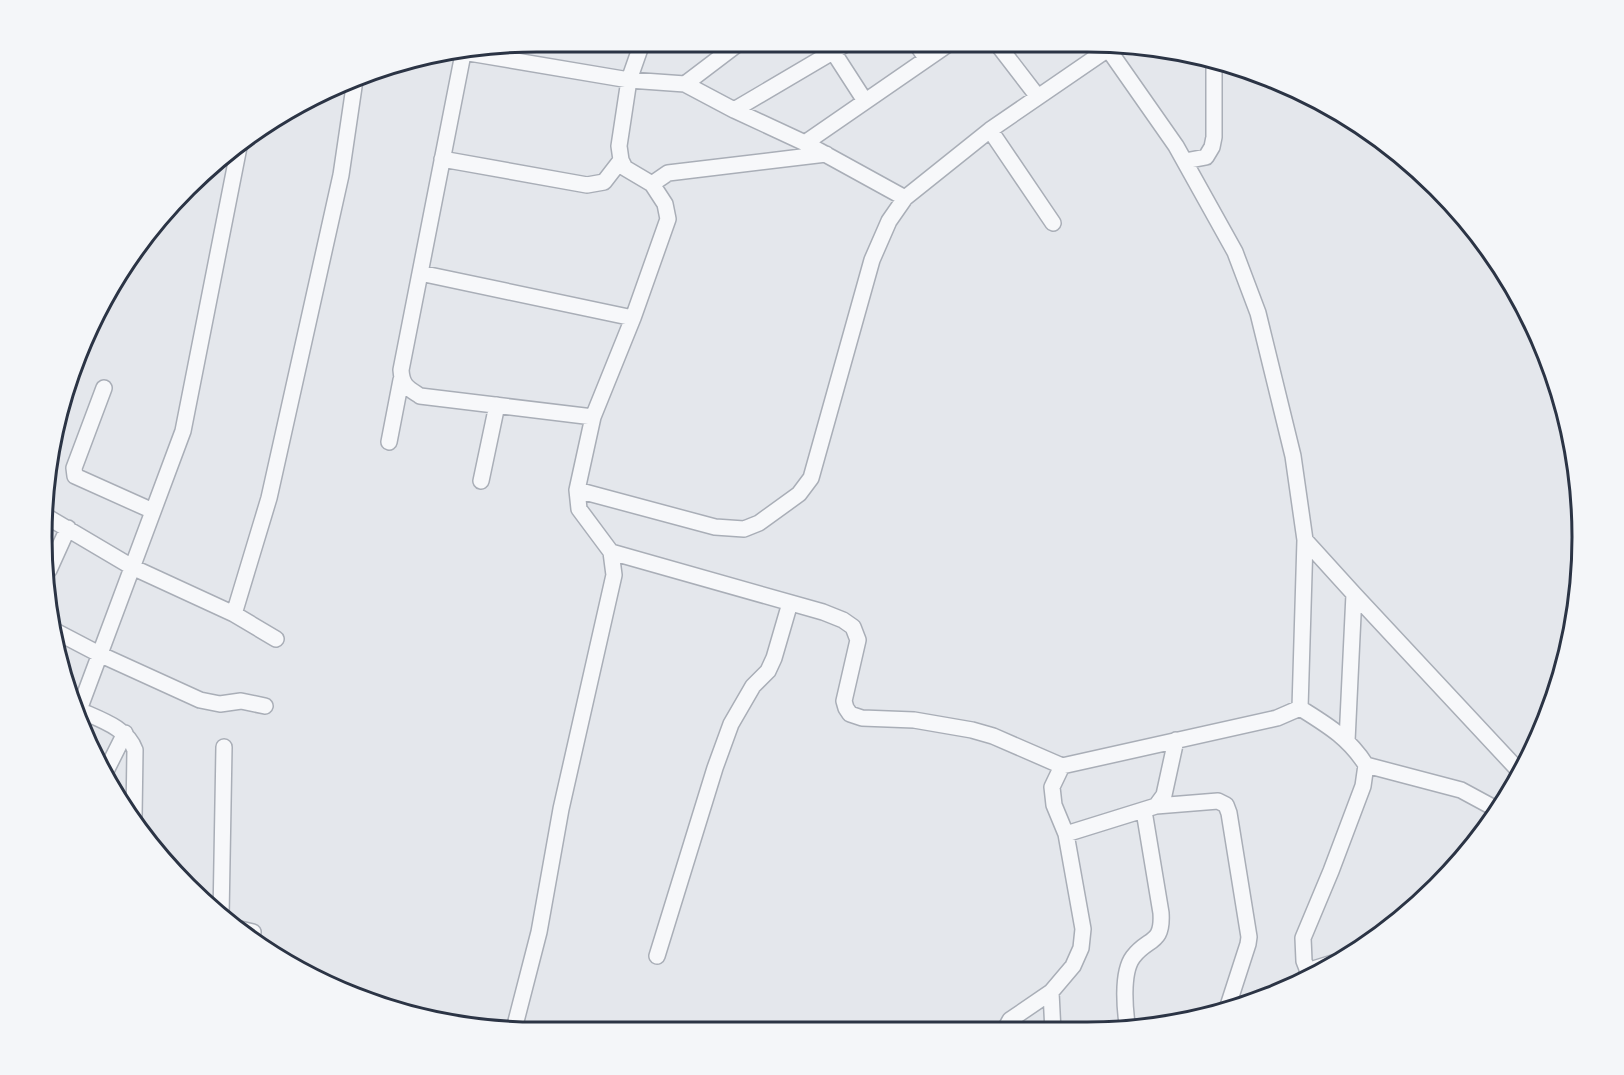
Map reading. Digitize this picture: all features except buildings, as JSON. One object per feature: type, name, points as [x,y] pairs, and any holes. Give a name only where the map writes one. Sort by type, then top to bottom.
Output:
[{"type":"street","points":[[516,1021],[539,932],[561,809],[614,575],[611,552],[579,509],[577,490],[593,417],[633,318],[668,219],[665,204],[652,184],[625,168],[621,160],[619,146],[629,80],[639,52]]},
{"type":"street","points":[[684,84],[727,52]]},
{"type":"street","points":[[734,110],[833,52]]},
{"type":"street","points":[[842,52],[865,101]]},
{"type":"street","points":[[922,52],[926,58]]},
{"type":"street","points":[[805,143],[936,52]]},
{"type":"street","points":[[1003,52],[1038,97]]},
{"type":"street","points":[[577,490],[715,527],[744,529],[759,523],[799,494],[811,478],[872,260],[889,221],[905,198],[990,130],[1100,53]]},
{"type":"street","points":[[1111,54],[1176,146],[1235,252],[1258,312],[1293,456],[1305,540],[1300,708]]},
{"type":"street","points":[[486,56],[629,80],[684,84],[805,143],[905,198]]},
{"type":"street","points":[[389,442],[401,380],[400,370],[462,59]]},
{"type":"street","points":[[1185,162],[1206,157],[1212,147],[1214,70]]},
{"type":"street","points":[[234,614],[269,498],[341,175],[354,88]]},
{"type":"street","points":[[990,130],[1053,224]]},
{"type":"street","points":[[652,184],[668,173],[825,154]]},
{"type":"street","points":[[81,702],[183,431],[237,157]]},
{"type":"street","points":[[442,159],[587,185],[604,182],[621,160]]},
{"type":"street","points":[[420,273],[633,318]]},
{"type":"street","points":[[401,380],[420,396],[593,417]]},
{"type":"street","points":[[104,388],[74,468],[75,476],[153,511]]},
{"type":"street","points":[[482,482],[497,405]]},
{"type":"street","points":[[53,520],[132,567],[234,614],[276,639]]},
{"type":"street","points":[[54,562],[68,528]]},
{"type":"street","points":[[1305,540],[1514,766]]},
{"type":"street","points":[[611,552],[843,620],[853,627],[858,640],[844,701],[850,714],[862,718],[915,720],[972,730],[993,736],[1062,766],[1277,718],[1300,708]]},
{"type":"street","points":[[1347,741],[1354,594]]},
{"type":"street","points":[[657,956],[715,768],[731,724],[753,686],[768,671],[790,603]]},
{"type":"street","points":[[63,635],[200,700],[220,704],[241,701],[265,706]]},
{"type":"street","points":[[1300,708],[1339,732],[1366,765],[1461,790],[1491,806]]},
{"type":"street","points":[[86,714],[125,733],[132,741],[135,750],[134,807]]},
{"type":"street","points":[[109,764],[125,733]]},
{"type":"street","points":[[1150,809],[1164,795],[1176,740]]},
{"type":"street","points":[[221,905],[224,747]]},
{"type":"street","points":[[1307,969],[1303,951],[1303,938],[1363,786],[1366,765]]},
{"type":"street","points":[[1009,1022],[1051,992],[1073,966],[1081,948],[1083,929],[1066,834],[1054,805],[1052,787],[1062,766]]},
{"type":"street","points":[[1066,834],[1150,809],[1218,801],[1226,805],[1249,937],[1230,1001]]},
{"type":"street","points":[[1127,1020],[1125,994],[1130,962],[1155,939],[1162,928],[1150,809]]},
{"type":"street","points":[[1051,992],[1052,1022]]}]
